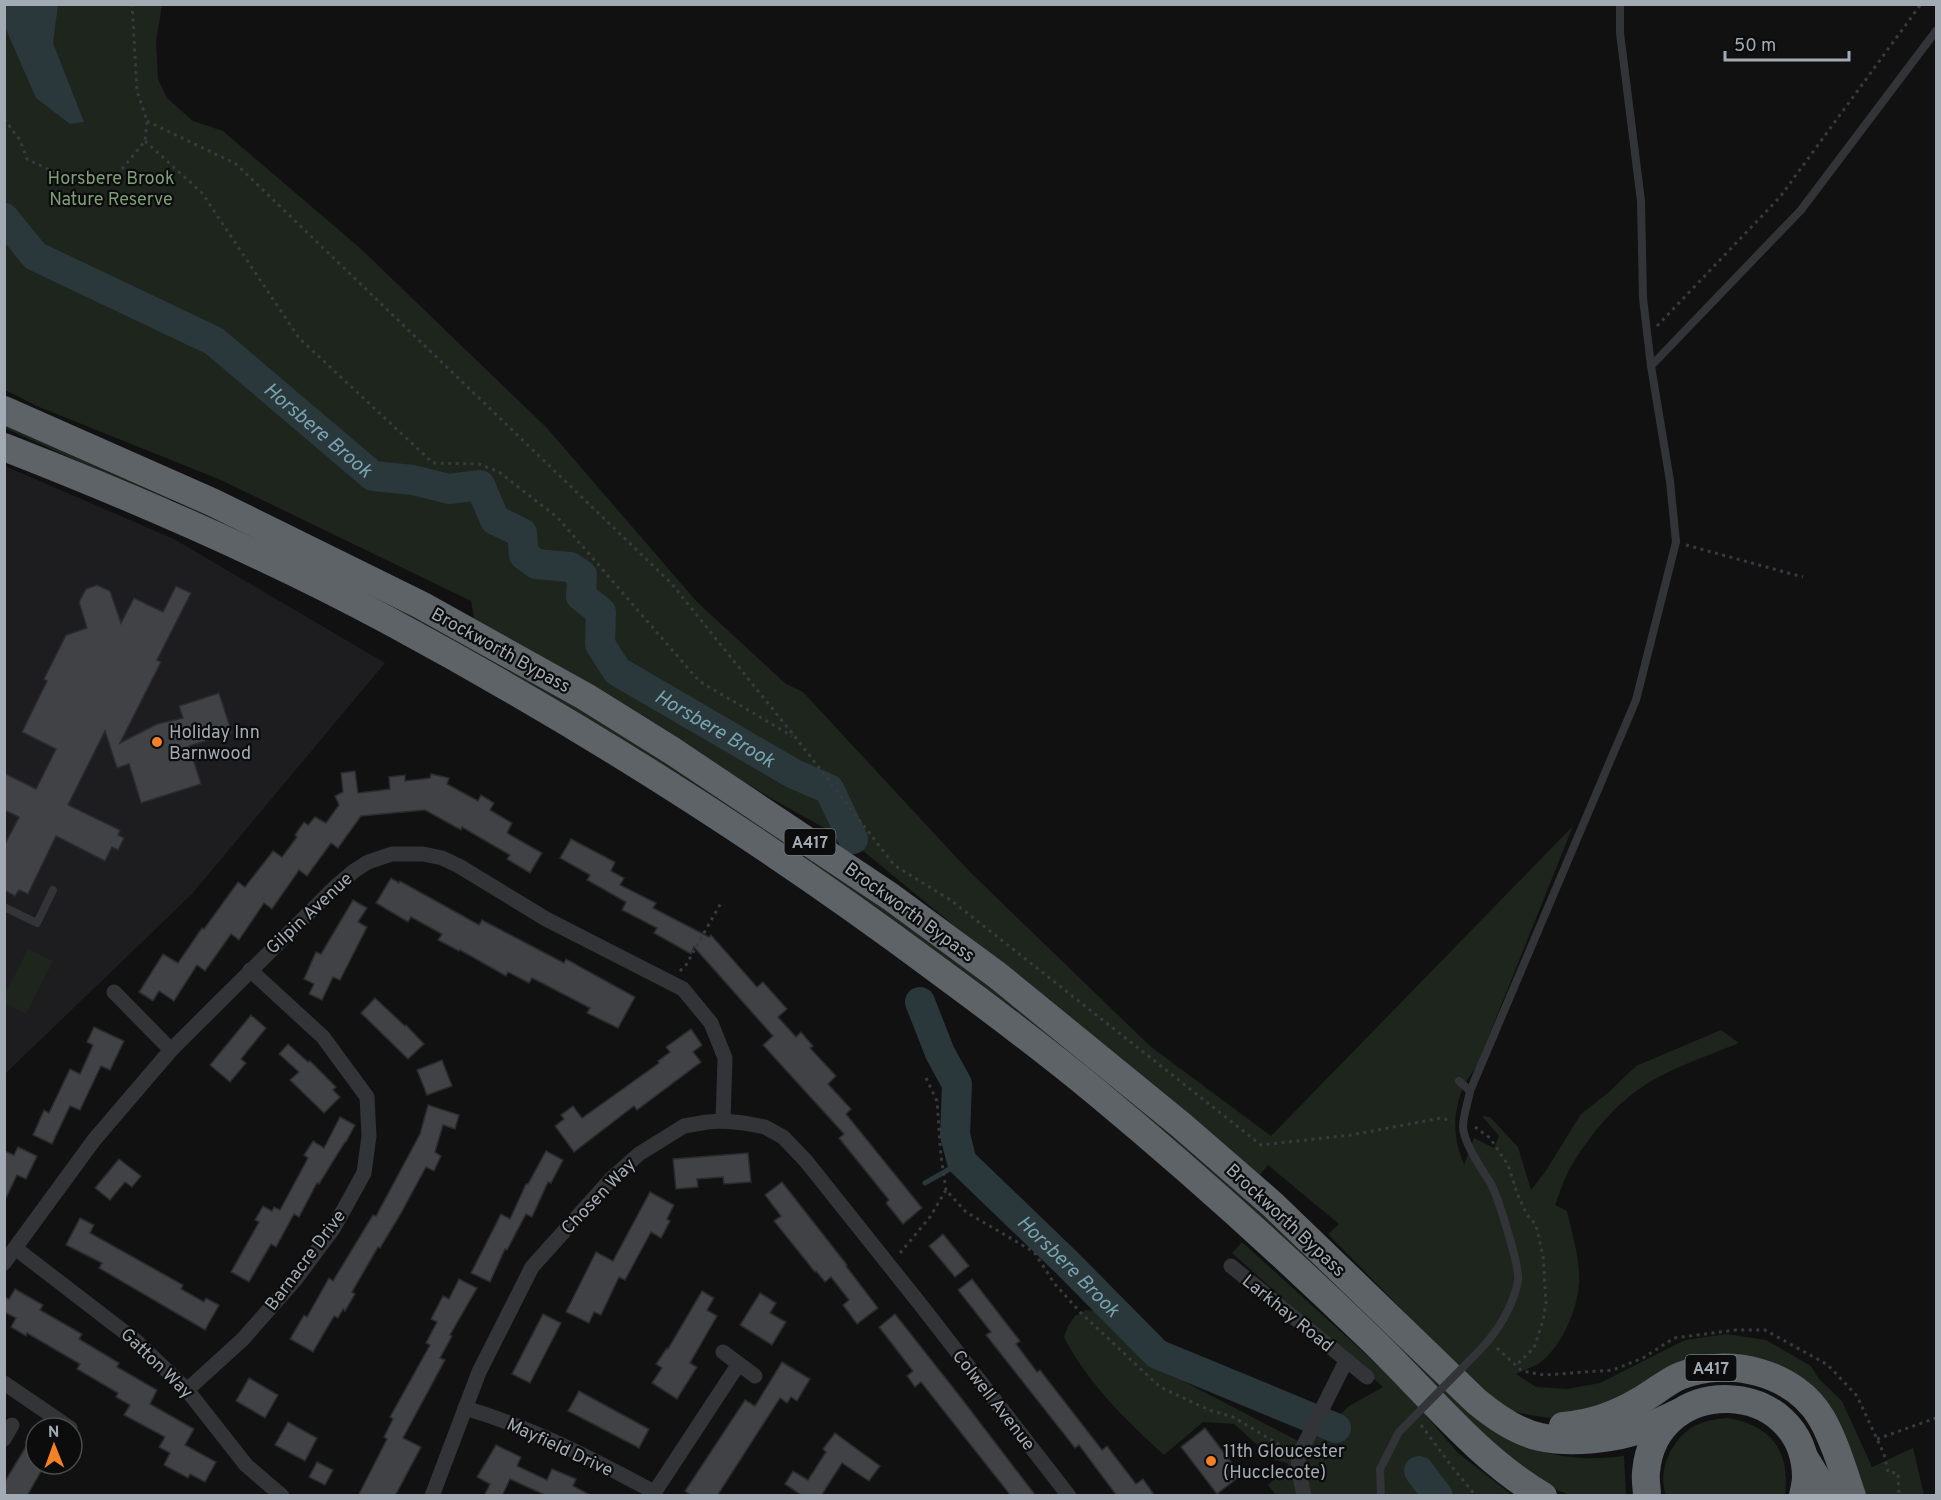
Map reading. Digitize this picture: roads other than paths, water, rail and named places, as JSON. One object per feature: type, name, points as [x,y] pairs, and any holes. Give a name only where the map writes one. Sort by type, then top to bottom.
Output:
[{"type":"highway","name":"Brockworth Bypass","points":[[4,410],[212,502],[421,605],[595,703],[671,750],[891,897],[997,975],[1181,1125],[1281,1213],[1476,1401],[1513,1426],[1538,1436],[1563,1440],[1604,1438],[1643,1429],[1691,1405],[1713,1399],[1735,1398],[1764,1407],[1787,1426],[1802,1452]]},
{"type":"highway","name":"Brockworth Bypass","points":[[4,447],[199,528],[389,621],[579,728],[697,802],[831,891],[998,1014],[1158,1144],[1308,1278],[1499,1467],[1543,1496]]},
{"type":"highway","name":"A417","points":[[1513,1426],[1578,1424],[1615,1413],[1637,1403],[1668,1383],[1694,1372],[1711,1368],[1745,1369],[1774,1377],[1789,1385],[1812,1405],[1822,1419],[1852,1496]]},
{"type":"highway","points":[[1647,1496],[1645,1474],[1650,1451],[1661,1430],[1678,1413]]},
{"type":"highway","points":[[1802,1452],[1806,1477],[1803,1496]]},
{"type":"highway","points":[[1802,1452],[1828,1496]]},
{"type":"street","name":"Gilpin Avenue","points":[[4,1263],[94,1140],[171,1050],[334,888],[368,862],[392,854],[409,853],[442,858],[459,866],[546,920],[683,989],[711,1023],[724,1058],[723,1121]]},
{"type":"street","name":"Barnacre Drive","points":[[187,1390],[243,1339],[295,1280],[333,1229],[364,1173],[369,1136],[367,1097],[323,1037],[250,970]]},
{"type":"street","points":[[114,992],[171,1050]]},
{"type":"street","name":"Chosen Way","points":[[432,1496],[479,1372],[532,1267],[612,1178],[639,1154],[684,1126],[723,1121],[744,1123],[765,1127],[783,1137],[806,1161],[890,1266]]},
{"type":"street","name":"Gatton Way","points":[[15,1248],[136,1341],[187,1390],[246,1465],[282,1496]]},
{"type":"street","name":"Colwell Avenue","points":[[890,1266],[925,1300],[1069,1496]]},
{"type":"street","name":"Larkhay Road","points":[[1231,1266],[1367,1377]]},
{"type":"street","points":[[723,1352],[755,1376]]},
{"type":"street","name":"Larkhay Road","points":[[1304,1496],[1299,1472],[1299,1457],[1346,1361]]},
{"type":"street","name":"Mayfield Drive","points":[[465,1408],[499,1418],[574,1449],[653,1494],[738,1365]]},
{"type":"street","points":[[4,1383],[52,1416]]},
{"type":"street","points":[[4,1439],[12,1425]]},
{"type":"lane","points":[[1381,1496],[1380,1469],[1399,1432],[1491,1339],[1510,1304],[1518,1279],[1512,1246],[1494,1189],[1466,1140],[1463,1126],[1470,1091],[1636,700],[1676,542],[1670,481],[1643,297],[1641,201],[1620,33],[1620,4]]},
{"type":"lane","points":[[1652,366],[1801,210],[1936,31]]},
{"type":"lane","points":[[4,907],[37,923],[54,890]]},
{"type":"lane","points":[[1459,1081],[1470,1091]]},
{"type":"waterway","name":"Horsbere Brook","points":[[4,218],[35,256],[214,341],[373,476],[413,480],[449,489],[480,485],[495,520],[522,533],[524,555],[536,564],[570,567],[582,575],[581,596],[601,612],[600,644],[617,671],[794,774],[829,789],[853,839]]},
{"type":"waterway","name":"Horsbere Brook","points":[[920,1002],[940,1053],[957,1084],[955,1135],[962,1162],[1157,1354],[1336,1428]]},
{"type":"waterway","points":[[925,1183],[962,1162]]},
{"type":"waterway","name":"Horsbere Brook","points":[[1419,1471],[1438,1496]]},
{"type":"place","name":"Holiday Inn Barnwood","points":[[157,742]]},
{"type":"place","name":"11th Gloucester (Hucclecote)","points":[[1211,1461]]},
{"type":"park label","name":"Horsbere Brook Nature Reserve","points":[[111,188]]}]
